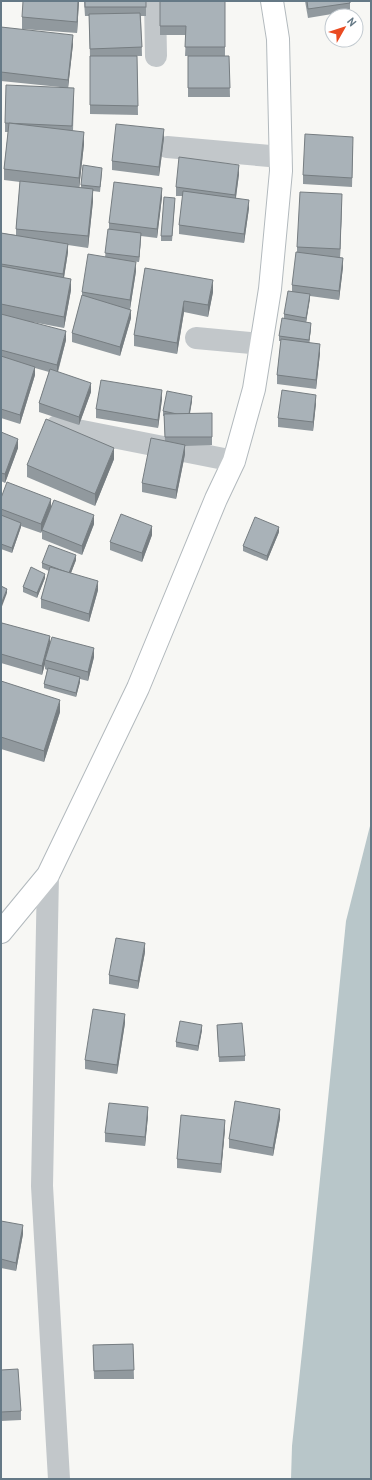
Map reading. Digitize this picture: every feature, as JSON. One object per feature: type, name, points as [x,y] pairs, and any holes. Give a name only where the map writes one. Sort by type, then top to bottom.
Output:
[{"type":"street","points":[[155,1],[156,56]]},
{"type":"street","points":[[1,932],[48,876],[138,688],[216,499],[234,461],[254,389],[270,288],[281,171],[278,39],[272,1]]},
{"type":"street","points":[[168,147],[281,157]]},
{"type":"street","points":[[196,338],[261,344]]},
{"type":"street","points":[[57,426],[234,461]]},
{"type":"street","points":[[48,876],[42,1186],[59,1479]]},
{"type":"shaded area","points":[[371,822],[371,1479],[291,1479],[292,1446],[346,921]]},
{"type":"building","points":[[23,1],[78,1],[77,22],[22,17]]},
{"type":"building","points":[[85,1],[146,1],[146,7],[85,7]]},
{"type":"building","points":[[160,1],[225,1],[225,47],[185,47],[186,26],[160,26]]},
{"type":"building","points":[[307,1],[350,1],[350,3],[308,9]]},
{"type":"building","points":[[140,13],[142,47],[90,49],[89,14]]},
{"type":"building","points":[[1,27],[73,35],[68,80],[1,72]]},
{"type":"building","points":[[90,56],[137,56],[138,106],[90,105]]},
{"type":"building","points":[[188,56],[229,56],[230,88],[188,88]]},
{"type":"building","points":[[6,85],[74,88],[72,126],[5,123]]},
{"type":"building","points":[[9,123],[84,132],[79,178],[4,169]]},
{"type":"building","points":[[116,124],[164,129],[159,167],[112,161]]},
{"type":"building","points":[[305,134],[353,137],[352,178],[303,175]]},
{"type":"building","points":[[179,157],[239,165],[235,195],[176,187]]},
{"type":"building","points":[[83,165],[102,168],[100,187],[81,185]]},
{"type":"building","points":[[20,181],[93,189],[88,236],[16,229]]},
{"type":"building","points":[[114,182],[162,188],[157,229],[109,223]]},
{"type":"building","points":[[183,191],[249,200],[244,234],[179,225]]},
{"type":"building","points":[[300,192],[342,194],[340,249],[297,247]]},
{"type":"building","points":[[164,197],[175,198],[172,236],[161,236]]},
{"type":"building","points":[[108,229],[141,233],[139,257],[105,253]]},
{"type":"building","points":[[1,233],[68,244],[63,274],[1,264]]},
{"type":"building","points":[[296,252],[343,258],[339,291],[292,285]]},
{"type":"building","points":[[88,254],[136,262],[130,300],[82,292]]},
{"type":"building","points":[[1,266],[71,279],[64,317],[1,304]]},
{"type":"building","points":[[145,268],[213,280],[208,305],[184,301],[177,343],[134,335]]},
{"type":"building","points":[[288,291],[310,294],[306,318],[284,314]]},
{"type":"building","points":[[82,295],[131,310],[120,347],[72,333]]},
{"type":"building","points":[[1,314],[66,331],[57,365],[1,350]]},
{"type":"building","points":[[282,318],[311,323],[309,340],[279,336]]},
{"type":"building","points":[[281,339],[320,344],[316,380],[277,375]]},
{"type":"building","points":[[1,356],[35,367],[20,415],[1,409]]},
{"type":"building","points":[[50,369],[91,383],[79,417],[39,403]]},
{"type":"building","points":[[101,380],[162,390],[158,420],[96,409]]},
{"type":"building","points":[[282,390],[316,395],[313,422],[278,418]]},
{"type":"building","points":[[167,391],[192,396],[189,414],[177,414],[163,411]]},
{"type":"building","points":[[212,413],[212,437],[165,437],[164,414]]},
{"type":"building","points":[[46,419],[114,448],[95,494],[27,465]]},
{"type":"building","points":[[1,432],[18,439],[5,474],[1,473]]},
{"type":"building","points":[[151,438],[185,445],[176,490],[142,483]]},
{"type":"building","points":[[7,482],[51,499],[41,524],[1,509],[1,498]]},
{"type":"building","points":[[54,500],[94,515],[82,546],[42,530]]},
{"type":"building","points":[[121,514],[152,526],[142,553],[110,542]]},
{"type":"building","points":[[1,515],[21,523],[12,548],[1,544]]},
{"type":"building","points":[[255,517],[279,527],[267,556],[243,546]]},
{"type":"building","points":[[49,545],[76,555],[69,573],[42,563]]},
{"type":"building","points":[[31,567],[45,574],[37,593],[23,587]]},
{"type":"building","points":[[50,567],[98,581],[89,614],[41,599]]},
{"type":"building","points":[[1,586],[7,589],[1,604]]},
{"type":"building","points":[[2,623],[50,636],[42,666],[1,654]]},
{"type":"building","points":[[52,637],[94,648],[88,672],[45,660]]},
{"type":"building","points":[[48,668],[80,677],[76,693],[44,684]]},
{"type":"building","points":[[1,681],[60,700],[44,751],[1,737]]},
{"type":"building","points":[[116,938],[145,943],[138,981],[109,975]]},
{"type":"building","points":[[93,1009],[125,1014],[117,1065],[85,1060]]},
{"type":"building","points":[[180,1021],[202,1025],[198,1046],[176,1042]]},
{"type":"building","points":[[242,1023],[245,1056],[219,1057],[217,1025]]},
{"type":"building","points":[[235,1101],[280,1109],[273,1148],[229,1139]]},
{"type":"building","points":[[109,1103],[148,1107],[145,1137],[105,1133]]},
{"type":"building","points":[[181,1115],[225,1120],[221,1164],[177,1159]]},
{"type":"building","points":[[1,1221],[23,1225],[16,1263],[1,1259]]},
{"type":"building","points":[[133,1344],[134,1370],[94,1371],[93,1345]]},
{"type":"building","points":[[18,1369],[21,1411],[1,1412],[1,1370]]}]
